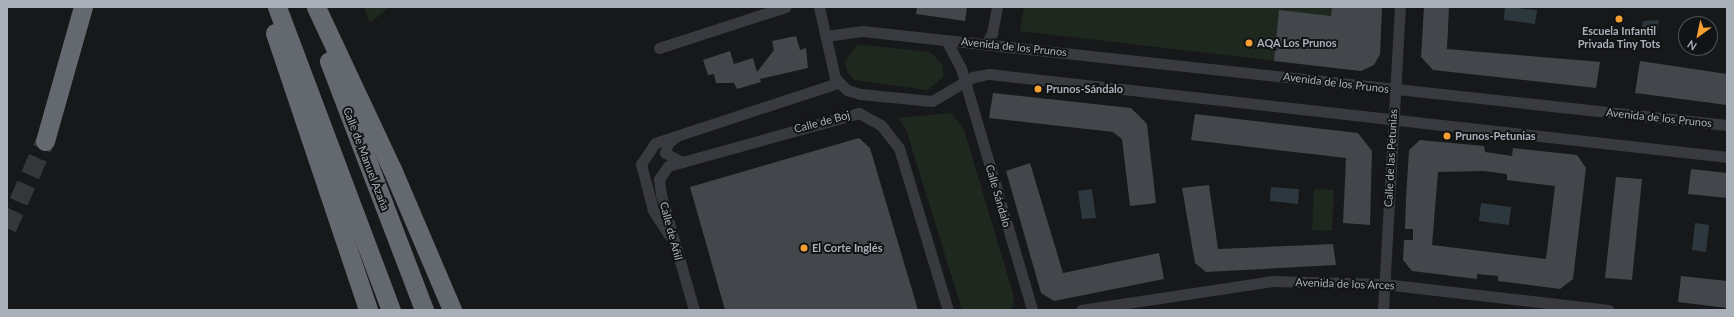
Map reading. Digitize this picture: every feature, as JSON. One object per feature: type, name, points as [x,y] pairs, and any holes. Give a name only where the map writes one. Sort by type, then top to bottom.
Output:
[{"type":"highway","points":[[44,141],[83,7]]},
{"type":"highway","points":[[267,7],[368,310]]},
{"type":"highway","points":[[277,7],[391,310]]},
{"type":"highway","name":"Calle de Manuel Azaña","points":[[308,7],[424,310]]},
{"type":"highway","points":[[316,7],[392,169],[464,310]]},
{"type":"highway","points":[[392,169],[452,310]]},
{"type":"street","points":[[659,48],[784,7]]},
{"type":"street","points":[[819,7],[838,83]]},
{"type":"street","points":[[986,44],[992,34],[997,7]]},
{"type":"street","name":"Calle de las Petunias","points":[[1383,310],[1400,7]]},
{"type":"street","name":"Avenida de los Prunos","points":[[826,36],[862,31],[1727,125]]},
{"type":"street","name":"Avenida de los Prunos","points":[[946,40],[956,54],[965,81]]},
{"type":"street","points":[[674,242],[652,210],[641,164],[655,143],[838,83],[860,94],[932,100],[965,81],[989,74],[1727,157]]},
{"type":"street","name":"Calle Sándalo","points":[[965,81],[1032,310]]},
{"type":"street","name":"Calle de Boj","points":[[680,161],[851,114],[869,117],[892,137],[899,148],[948,310]]},
{"type":"street","points":[[679,134],[665,149],[668,157],[680,161]]},
{"type":"street","name":"Calle de Añil","points":[[680,161],[668,166],[660,179],[674,242],[694,310]]},
{"type":"street","name":"Avenida de los Arces","points":[[1081,310],[1272,281],[1384,284],[1609,310]]},
{"type":"shaded area","points":[[364,7],[390,7],[370,23]]},
{"type":"shaded area","name":"AQA Los Prunos","points":[[1024,7],[1382,7],[1380,54],[1374,65],[1361,71],[1020,31]]},
{"type":"shaded area","points":[[1505,7],[1537,10],[1535,24],[1504,20]]},
{"type":"shaded area","points":[[1659,20],[1657,31],[1642,29],[1643,21]]},
{"type":"shaded area","points":[[863,45],[930,52],[943,65],[943,77],[928,90],[854,80],[847,71],[845,61],[856,46]]},
{"type":"shaded area","points":[[951,113],[964,130],[1014,297],[1012,310],[962,310],[906,129],[898,118]]},
{"type":"shaded area","points":[[1271,187],[1299,189],[1298,204],[1270,201]]},
{"type":"shaded area","points":[[1092,189],[1096,218],[1082,219],[1078,191]]},
{"type":"shaded area","points":[[1314,189],[1334,190],[1332,231],[1312,230]]},
{"type":"shaded area","points":[[1481,203],[1511,207],[1509,225],[1479,221]]},
{"type":"shaded area","points":[[1695,223],[1709,225],[1706,252],[1692,250]]},
{"type":"building","points":[[917,7],[967,7],[965,21],[916,14]]},
{"type":"building","points":[[1332,7],[1382,7],[1380,54],[1374,65],[1361,71],[1274,61],[1279,10],[1331,16]]},
{"type":"building","points":[[1424,7],[1449,7],[1447,49],[1600,62],[1596,88],[1433,70],[1421,57]]},
{"type":"building","points":[[796,36],[800,50],[806,48],[808,68],[760,79],[761,82],[737,89],[734,83],[716,83],[714,74],[708,75],[703,60],[730,51],[734,64],[753,58],[757,72],[774,50],[772,41]]},
{"type":"building","points":[[1640,61],[1727,74],[1727,105],[1635,93]]},
{"type":"building","points":[[993,93],[1131,108],[1147,124],[1156,203],[1130,206],[1122,139],[1113,132],[989,118]]},
{"type":"building","points":[[1195,114],[1358,133],[1372,151],[1370,225],[1343,223],[1346,158],[1191,140]]},
{"type":"building","name":"El Corte Inglés","points":[[859,138],[870,148],[918,310],[725,310],[690,187]]},
{"type":"building","points":[[1420,140],[1484,146],[1485,152],[1512,156],[1513,148],[1577,155],[1586,168],[1573,279],[1560,289],[1498,281],[1498,276],[1477,274],[1477,279],[1412,271],[1403,260],[1404,240],[1413,240],[1413,229],[1405,229],[1409,150]],"holes":[[[1483,171],[1507,174],[1507,180],[1555,186],[1546,259],[1432,245],[1438,172]]]},
{"type":"building","points":[[1030,163],[1063,273],[1159,253],[1164,279],[1054,301],[1041,293],[1006,171]]},
{"type":"building","points":[[1691,169],[1727,173],[1727,198],[1688,194]]},
{"type":"building","points":[[1616,177],[1642,179],[1632,280],[1605,278]]},
{"type":"building","points":[[1209,185],[1218,249],[1333,244],[1336,265],[1206,272],[1195,263],[1182,188]]},
{"type":"building","points":[[1681,276],[1727,281],[1727,308],[1678,302]]},
{"type":"tunnel","points":[[7,228],[45,141]]},
{"type":"place","name":"Escuela Infantil Privada Tiny Tots","points":[[1619,19]]},
{"type":"place","name":"AQA Los Prunos","points":[[1249,43]]},
{"type":"place","name":"Prunos-Sándalo","points":[[1038,89]]},
{"type":"place","name":"Prunos-Petunias","points":[[1447,136]]},
{"type":"place","name":"El Corte Inglés","points":[[804,248]]}]
